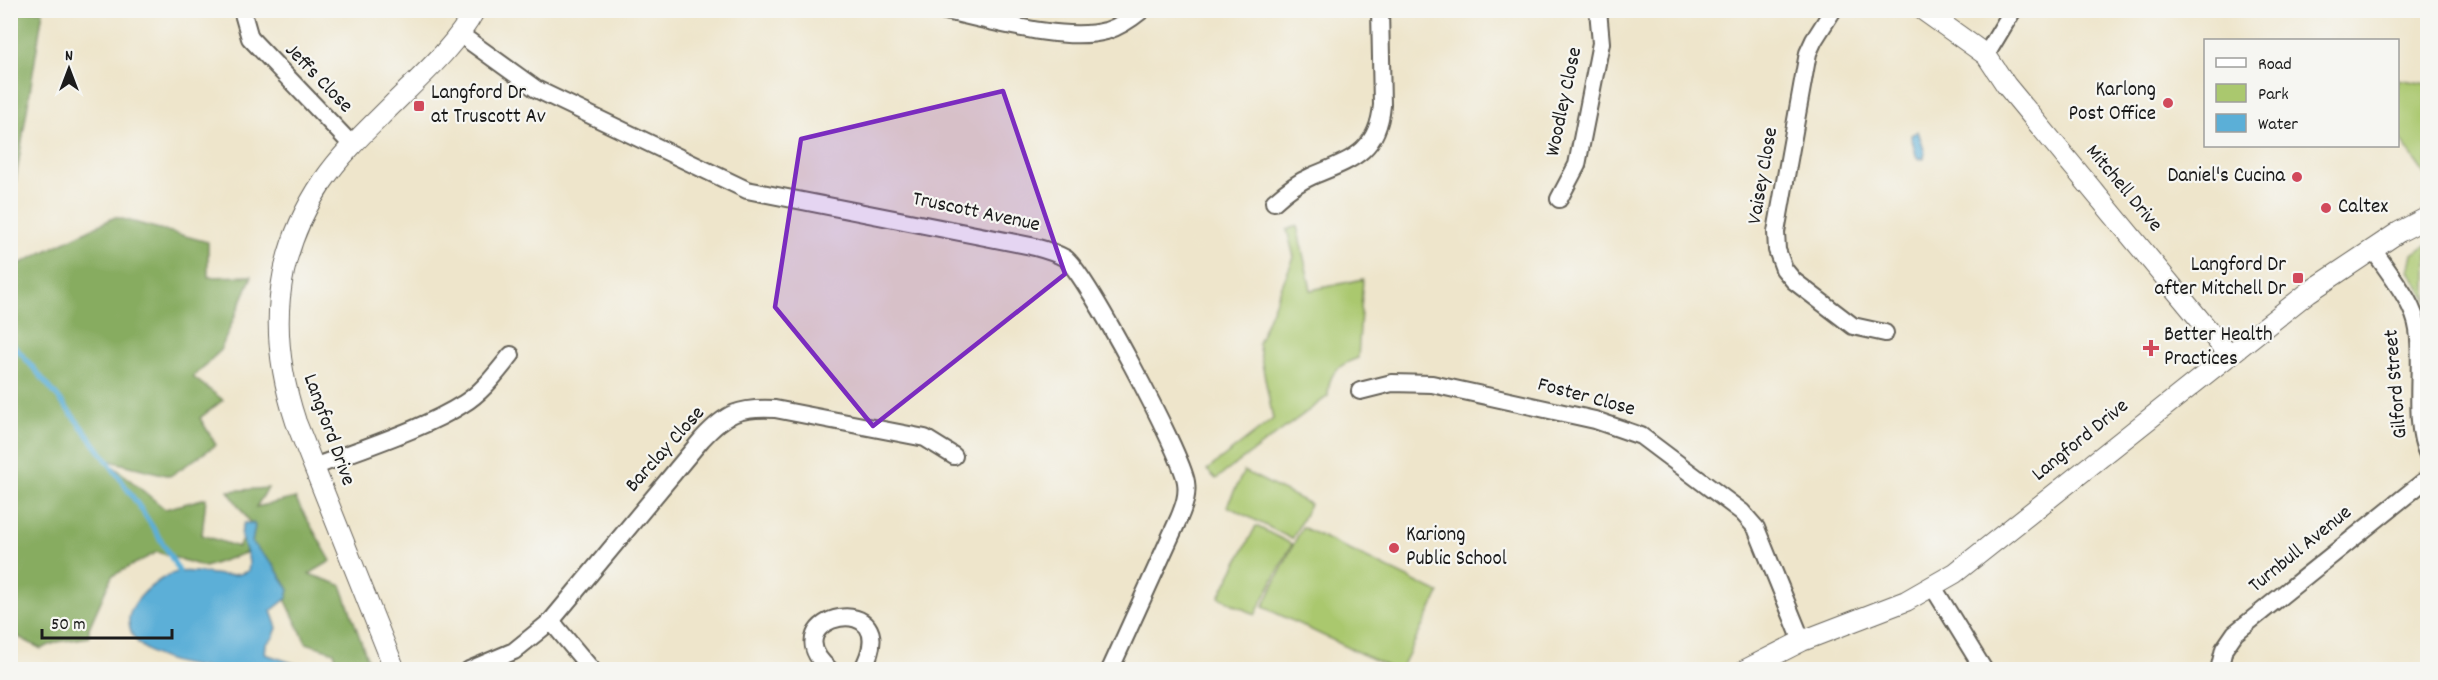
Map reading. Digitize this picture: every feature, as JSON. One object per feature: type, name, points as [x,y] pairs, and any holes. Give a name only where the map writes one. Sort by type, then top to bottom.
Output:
[{"type":"street","name":"Jeffs Close","points":[[242,10],[250,38],[352,146]]},
{"type":"street","name":"Langford Drive","points":[[395,669],[283,383],[278,324],[280,297],[294,237],[324,179],[352,146],[461,35],[475,10]]},
{"type":"street","points":[[941,10],[1056,33],[1081,35],[1106,31],[1127,22],[1142,10]]},
{"type":"street","points":[[1274,202],[1299,183],[1337,168],[1358,156],[1370,142],[1378,126],[1382,105],[1380,10]]},
{"type":"street","name":"Woodley Close","points":[[1559,198],[1577,165],[1601,43],[1598,10]]},
{"type":"street","name":"Vaisey Close","points":[[1833,10],[1808,53],[1776,232],[1777,250],[1784,269],[1803,288],[1854,326],[1885,333]]},
{"type":"street","name":"Mitchell Drive","points":[[1923,10],[1986,55],[2006,85],[2229,355]]},
{"type":"street","points":[[1986,55],[2013,10]]},
{"type":"street","name":"Truscott Avenue","points":[[461,35],[536,89],[747,190],[1031,246],[1065,259],[1078,272],[1095,300],[1174,447],[1186,483],[1186,498],[1179,518],[1110,669]]},
{"type":"street","name":"Langford Drive","points":[[1745,669],[1802,641],[1906,601],[1955,573],[2309,292],[2373,249],[2427,217]]},
{"type":"street","name":"Gilford Street","points":[[2373,249],[2410,306],[2418,329],[2421,429],[2427,455]]},
{"type":"street","points":[[314,467],[465,404],[488,383],[511,355]]},
{"type":"street","name":"Foster Close","points":[[1360,391],[1392,383],[1432,384],[1595,420],[1641,436],[1742,512],[1756,528],[1802,641]]},
{"type":"street","name":"Barclay Close","points":[[468,669],[514,651],[551,621],[702,439],[718,422],[733,412],[755,408],[775,409],[925,438],[954,456]]},
{"type":"street","name":"Turnbull Avenue","points":[[2218,669],[2224,649],[2235,633],[2427,478]]},
{"type":"street","points":[[1933,587],[1984,669]]},
{"type":"street","points":[[830,669],[820,661],[815,648],[816,636],[821,626],[831,618],[840,616],[853,617],[864,625],[870,634],[869,655],[862,669]]},
{"type":"street","points":[[551,621],[592,669]]},
{"type":"highlighted area","points":[[1003,91],[1065,274],[873,426],[775,307],[801,139]]},
{"type":"green space","points":[[10,11],[43,11],[11,209]]},
{"type":"green space","points":[[2399,79],[2427,84],[2427,178],[2399,137]]},
{"type":"green space","points":[[115,217],[208,242],[208,277],[252,276],[220,351],[193,377],[223,400],[200,418],[216,445],[170,476],[106,460],[165,509],[206,498],[202,535],[238,547],[251,524],[228,491],[268,488],[256,507],[295,498],[331,561],[309,574],[341,585],[371,669],[339,669],[334,652],[306,643],[276,580],[254,550],[205,567],[157,552],[112,576],[89,628],[89,637],[57,642],[41,649],[11,633],[11,268]]},
{"type":"green space","points":[[1297,226],[1311,290],[1363,279],[1358,358],[1340,367],[1332,376],[1328,396],[1216,479],[1207,470],[1273,419],[1258,343],[1294,257],[1287,230]]},
{"type":"green space","points":[[2427,244],[2427,300],[2409,271],[2413,254]]},
{"type":"green space","points":[[1244,471],[1310,504],[1292,539],[1227,506]]},
{"type":"green space","points":[[1256,526],[1292,544],[1255,615],[1219,597]]},
{"type":"green space","points":[[1302,527],[1439,593],[1401,669],[1393,669],[1263,607]]},
{"type":"water","points":[[1918,131],[1925,153],[1924,158],[1920,159],[1916,156],[1911,135]]},
{"type":"water","points":[[244,523],[253,523],[255,526],[252,543],[274,566],[289,590],[287,598],[271,611],[277,628],[273,638],[266,644],[265,654],[311,669],[207,668],[179,663],[154,654],[137,641],[129,623],[129,616],[135,603],[163,578],[173,573],[183,572],[227,575],[248,571],[248,558],[242,535]]},
{"type":"waterway","points":[[10,341],[56,395],[122,481],[179,571]]},
{"type":"place","name":"Karlong Post Office","points":[[2168,103]]},
{"type":"place","name":"Langford Dr at Truscott Av","points":[[419,106]]},
{"type":"place","name":"Daniel's Cucina","points":[[2297,177]]},
{"type":"place","name":"Caltex","points":[[2326,208]]},
{"type":"place","name":"Langford Dr after Mitchell Dr","points":[[2298,278]]},
{"type":"place","name":"Better Health Practices","points":[[2151,348]]},
{"type":"place","name":"Kariong Public School","points":[[1394,548]]}]
